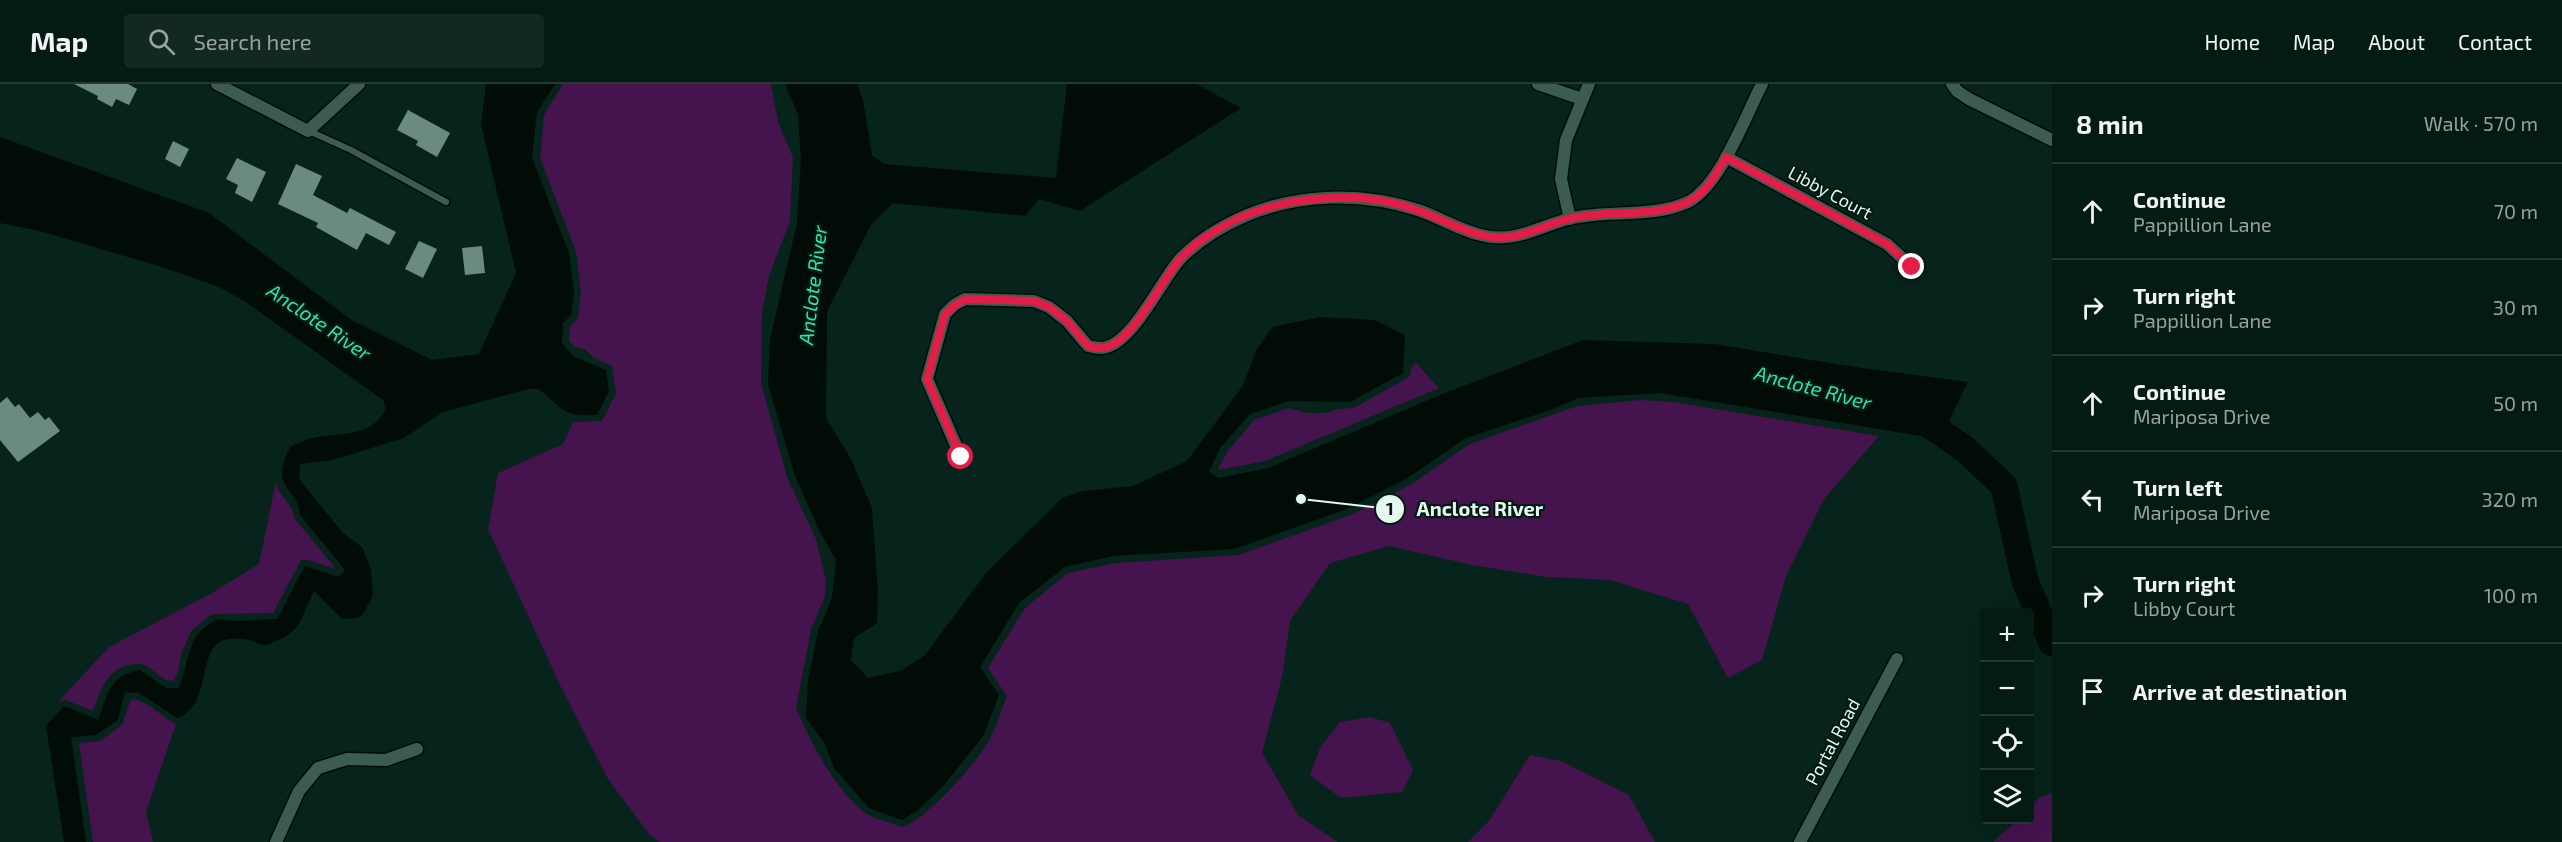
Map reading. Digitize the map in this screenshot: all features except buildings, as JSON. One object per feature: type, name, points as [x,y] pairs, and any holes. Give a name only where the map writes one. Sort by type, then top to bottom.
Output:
[{"type":"street","points":[[217,84],[308,131],[359,84]]},
{"type":"street","points":[[1538,84],[1582,99]]},
{"type":"street","points":[[1570,219],[1561,179],[1566,140],[1589,84]]},
{"type":"street","points":[[961,457],[927,379],[945,314],[965,299],[1034,301],[1049,307],[1067,321],[1088,346],[1104,348],[1119,339],[1149,309],[1163,283],[1181,258],[1209,234],[1245,216],[1288,201],[1335,197],[1378,199],[1418,211],[1481,236],[1507,239],[1570,219],[1655,211],[1689,201],[1712,182],[1762,84]]},
{"type":"street","points":[[1952,84],[1957,91],[1969,99],[2052,140]]},
{"type":"street","name":"Libby Court","points":[[1726,157],[1887,244],[1912,267]]},
{"type":"street","name":"Portal Road","points":[[1800,842],[1897,659]]},
{"type":"street","points":[[276,842],[299,791],[318,768],[347,759],[386,760],[417,749]]},
{"type":"lane","points":[[308,131],[351,150],[446,202]]},
{"type":"shaded area","points":[[563,84],[771,84],[778,122],[793,157],[790,221],[769,276],[762,313],[761,383],[787,477],[816,539],[826,581],[825,596],[811,629],[796,708],[824,764],[852,801],[864,812],[877,819],[902,827],[924,814],[951,789],[984,749],[1007,696],[988,668],[1025,608],[1068,573],[1115,563],[1238,555],[1351,515],[1410,485],[1470,444],[1577,406],[1640,400],[1673,402],[1879,436],[1824,499],[1786,576],[1762,660],[1728,678],[1688,604],[1610,580],[1547,577],[1472,565],[1389,546],[1330,563],[1290,621],[1282,677],[1262,753],[1298,815],[1338,842],[660,842],[649,834],[608,779],[561,687],[488,529],[498,473],[563,444],[573,422],[602,421],[616,393],[612,366],[593,357],[585,349],[575,347],[569,341],[570,327],[578,317],[581,292],[576,252],[540,158],[544,115]]},
{"type":"shaded area","points":[[1416,363],[1439,388],[1265,461],[1218,470],[1227,452],[1254,420],[1289,408],[1307,413],[1327,413],[1337,409],[1354,408],[1407,378]]},
{"type":"shaded area","points":[[276,481],[277,488],[292,509],[295,519],[336,569],[301,560],[273,613],[212,614],[191,631],[173,681],[165,679],[142,664],[137,664],[122,667],[110,676],[93,711],[66,700],[58,702],[109,647],[212,593],[259,564]]},
{"type":"shaded area","points":[[131,699],[143,702],[176,724],[146,812],[153,842],[93,842],[79,743],[100,741],[122,725]]},
{"type":"shaded area","points":[[1370,717],[1390,723],[1413,770],[1402,792],[1341,798],[1310,775],[1320,748],[1340,722]]},
{"type":"shaded area","points":[[1530,755],[1561,761],[1629,795],[1655,842],[1468,842],[1489,821]]},
{"type":"shaded area","points":[[2052,793],[2052,842],[1993,842],[2013,824],[2034,824],[2034,803],[2040,797]]},
{"type":"water","points":[[486,84],[555,84],[537,112],[532,158],[569,253],[574,292],[571,315],[563,323],[562,343],[573,356],[606,370],[609,391],[597,415],[569,413],[539,389],[529,389],[443,412],[404,438],[333,460],[300,464],[299,479],[343,533],[363,548],[371,570],[373,595],[364,613],[358,618],[342,619],[314,591],[297,626],[277,641],[264,646],[243,639],[229,639],[218,643],[211,651],[196,701],[189,711],[177,718],[139,693],[125,692],[118,720],[96,735],[71,737],[86,842],[64,842],[46,726],[64,706],[98,720],[111,687],[116,681],[140,670],[166,688],[178,688],[194,640],[202,630],[217,619],[234,621],[277,619],[305,566],[339,577],[345,570],[300,515],[298,505],[283,480],[284,462],[290,447],[312,438],[363,430],[380,419],[386,409],[383,400],[243,300],[219,287],[162,267],[40,231],[0,223],[0,137],[209,213],[353,321],[432,360],[479,354],[516,273],[481,124]]},
{"type":"water","points":[[785,84],[857,84],[863,100],[872,155],[884,164],[1056,178],[1067,84],[1196,84],[1241,108],[1080,211],[1039,199],[1025,216],[893,203],[871,225],[827,311],[826,418],[851,459],[872,508],[878,591],[877,623],[854,638],[851,660],[868,678],[900,671],[925,655],[986,573],[1062,498],[1083,491],[1133,486],[1187,461],[1242,387],[1257,349],[1272,327],[1320,317],[1375,320],[1405,335],[1403,373],[1350,402],[1289,401],[1250,414],[1220,448],[1209,472],[1219,478],[1268,468],[1440,395],[1583,340],[1714,344],[1862,368],[1968,382],[1940,439],[1660,393],[1578,398],[1553,409],[1466,438],[1406,479],[1347,509],[1234,549],[1113,556],[1065,567],[1019,603],[980,667],[999,695],[983,736],[945,784],[918,810],[902,820],[869,808],[834,768],[825,744],[806,718],[808,681],[818,631],[832,598],[836,560],[820,532],[795,476],[768,384],[770,339],[797,223],[801,159],[798,115]]},
{"type":"waterway","name":"Anclote River","points":[[1912,413],[1965,449],[2004,486],[2025,581],[2052,643]]},
{"type":"place","name":"Anclote River","points":[[1301,499]]},
{"type":"route","points":[[961,457],[927,379],[945,314],[954,306],[965,299],[1034,301],[1049,307],[1067,321],[1088,346],[1104,348],[1119,339],[1149,309],[1163,283],[1181,258],[1209,234],[1245,216],[1288,201],[1335,197],[1378,199],[1418,211],[1481,236],[1507,239],[1570,219],[1655,211],[1689,201],[1712,182],[1726,157],[1887,244],[1912,267]]}]
